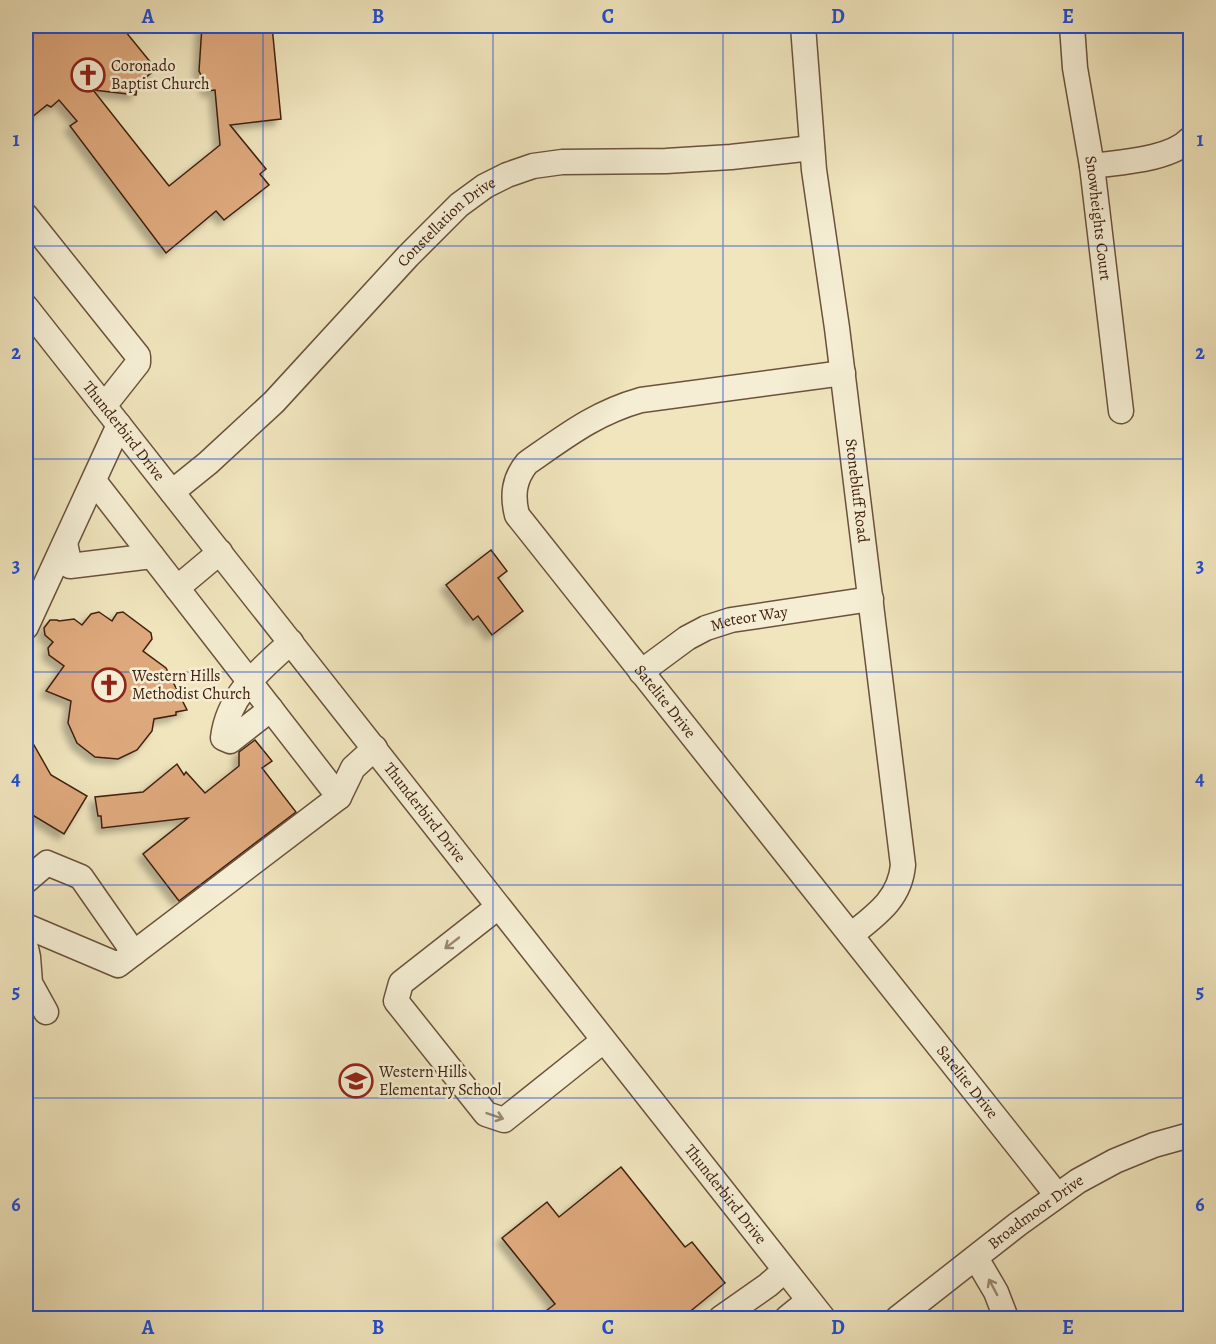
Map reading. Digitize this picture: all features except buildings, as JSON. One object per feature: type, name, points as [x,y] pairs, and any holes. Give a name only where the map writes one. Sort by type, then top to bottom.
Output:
[{"type":"street","name":"Stonebluff Road","points":[[803,26],[812,148],[843,374],[903,865],[899,886],[890,901],[851,935]]},
{"type":"street","name":"Snowheights Court","points":[[1072,26],[1075,68],[1092,166],[1121,411]]},
{"type":"street","points":[[1092,166],[1161,155],[1182,147],[1191,139]]},
{"type":"street","name":"Constellation Drive","points":[[172,492],[208,463],[274,402],[408,256],[459,205],[485,186],[507,175],[534,166],[562,162],[709,159],[812,148]]},
{"type":"street","points":[[26,216],[138,356],[138,363],[104,406]]},
{"type":"street","name":"Thunderbird Drive","points":[[30,322],[120,425],[816,1310]]},
{"type":"street","name":"Satelite Drive","points":[[843,374],[641,400],[615,407],[595,417],[527,463],[515,485],[513,500],[519,520],[1057,1196]]},
{"type":"street","points":[[26,627],[120,425]]},
{"type":"street","points":[[94,481],[339,797]]},
{"type":"street","points":[[65,543],[70,566],[152,556]]},
{"type":"street","points":[[177,588],[220,552]]},
{"type":"street","name":"Meteor Way","points":[[641,672],[687,638],[706,628],[731,620],[871,599]]},
{"type":"street","points":[[271,709],[238,737],[230,741],[223,738],[224,727],[238,695],[248,680],[291,642]]},
{"type":"street","points":[[26,926],[118,965],[339,797],[353,768],[375,748]]},
{"type":"street","points":[[26,881],[47,863],[81,877],[134,953]]},
{"type":"street","points":[[498,907],[401,983],[396,1001],[486,1114],[504,1120],[603,1041]]},
{"type":"street","points":[[26,948],[30,982],[46,1012]]},
{"type":"street","name":"Broadmoor Drive","points":[[898,1318],[1078,1181],[1115,1161],[1154,1145],[1191,1135]]},
{"type":"street","points":[[976,1258],[996,1293],[1006,1318]]},
{"type":"street","points":[[721,1318],[784,1271]]},
{"type":"street","points":[[787,1318],[816,1310]]},
{"type":"place","name":"Coronado Baptist Church","points":[[88,75]]},
{"type":"place","name":"Western Hills Methodist Church","points":[[109,685]]},
{"type":"place","name":"Western Hills Elementary School","points":[[356,1081]]}]
